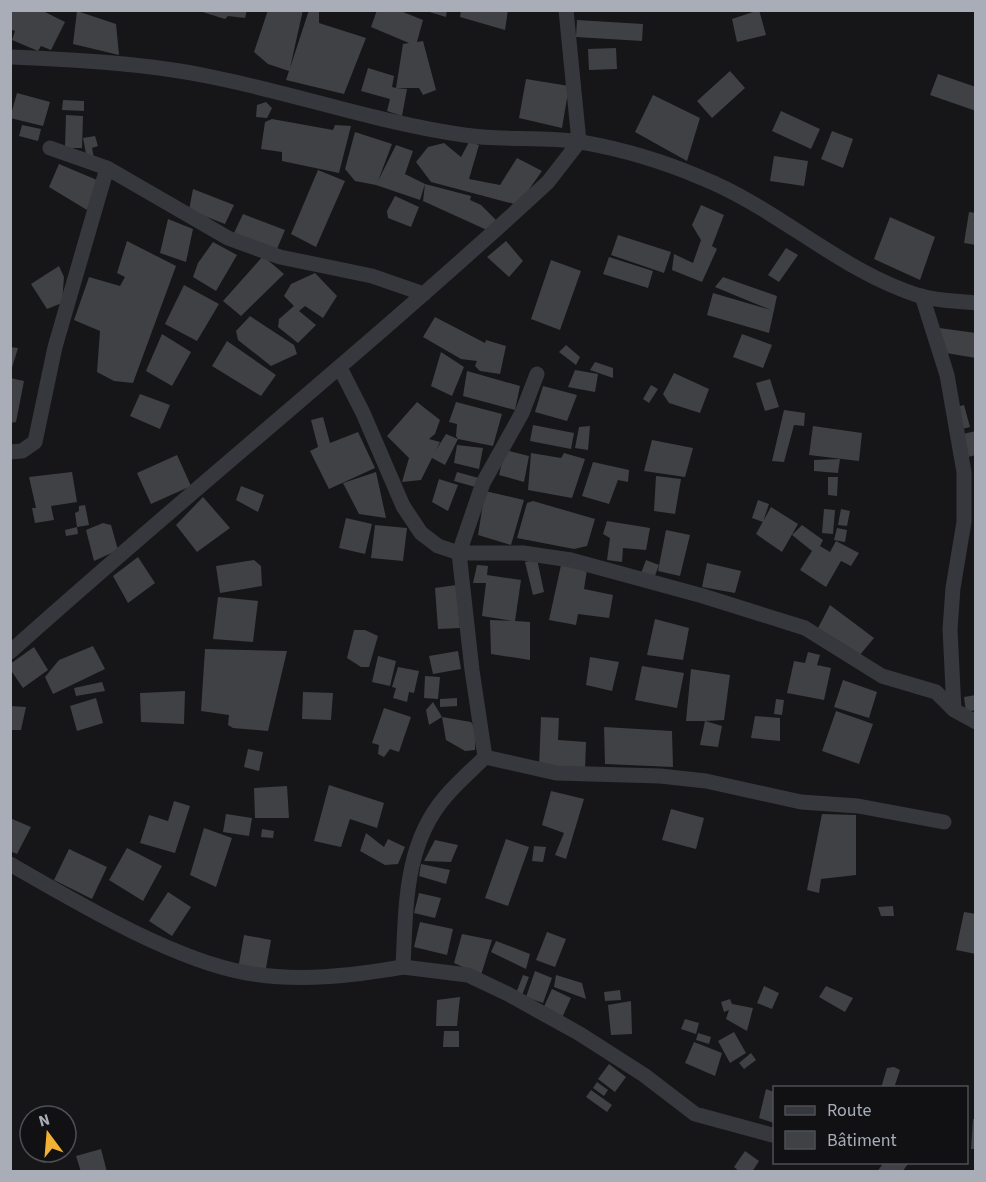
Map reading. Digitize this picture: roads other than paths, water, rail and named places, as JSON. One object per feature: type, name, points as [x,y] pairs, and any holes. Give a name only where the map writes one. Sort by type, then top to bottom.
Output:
[{"type":"street","points":[[10,652],[340,368],[548,182],[579,142],[566,10]]},
{"type":"street","points":[[10,57],[93,61],[210,76],[376,118],[465,135],[579,142],[637,156],[703,178],[847,263],[922,296],[975,303]]},
{"type":"street","points":[[50,148],[107,168],[228,238],[280,257],[372,276],[424,294]]},
{"type":"street","points":[[10,452],[22,451],[35,442],[55,347],[107,168]]},
{"type":"street","points":[[922,296],[947,375],[964,472],[964,522],[953,588],[950,629],[954,710]]},
{"type":"street","points":[[340,368],[363,413],[403,506],[421,533],[438,546],[459,553],[523,553],[572,560],[703,596],[805,628],[882,676],[936,692],[954,710],[975,722]]},
{"type":"street","points":[[486,757],[472,670],[459,553],[483,483],[522,413],[537,374]]},
{"type":"street","points":[[486,757],[556,773],[660,776],[706,781],[801,802],[858,806],[944,822]]},
{"type":"street","points":[[403,967],[408,877],[417,844],[445,797],[486,757]]},
{"type":"street","points":[[10,864],[138,932],[198,958],[247,973],[316,978],[403,967],[468,975],[580,1034],[644,1074],[695,1114],[772,1135]]}]
